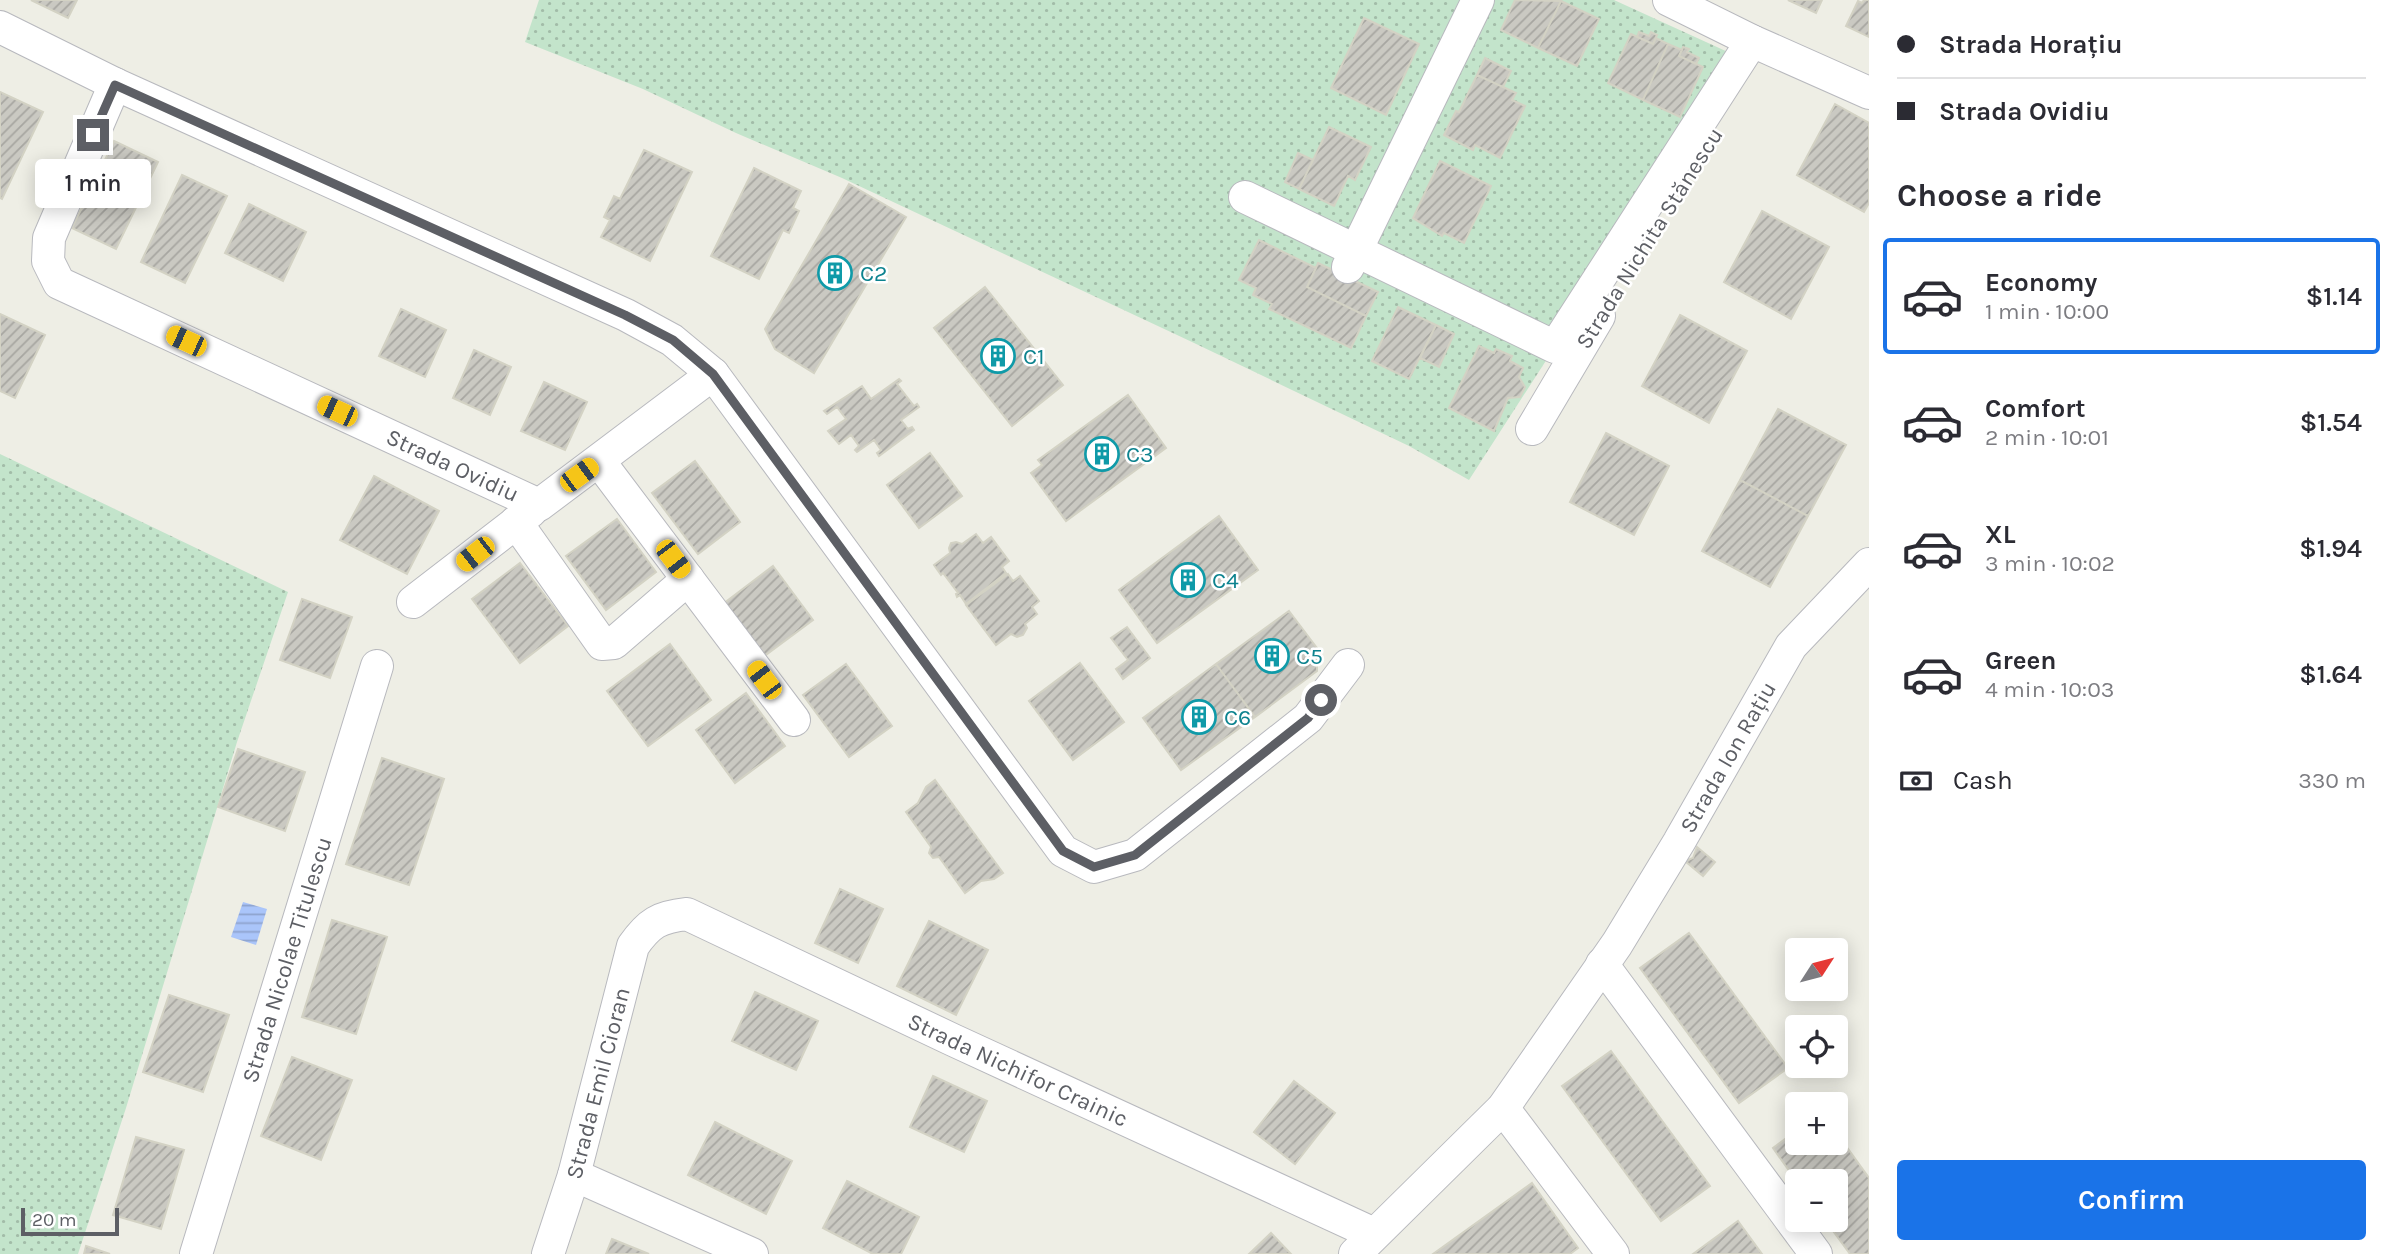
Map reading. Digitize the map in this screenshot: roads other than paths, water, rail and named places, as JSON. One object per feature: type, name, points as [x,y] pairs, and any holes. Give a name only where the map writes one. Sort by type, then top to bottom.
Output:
[{"type":"street","points":[[1352,259],[1373,196],[1402,175],[1460,55],[1478,0]]},
{"type":"street","points":[[1702,23],[1869,93]]},
{"type":"street","name":"Strada Nichita Stănescu","points":[[1260,205],[1352,259],[1493,327],[1555,347],[1702,23]]},
{"type":"street","name":"Strada Nichita Stănescu","points":[[1532,429],[1601,313],[1702,23]]},
{"type":"street","points":[[0,27],[115,85],[625,315],[673,340],[713,374],[1063,851],[1094,867],[1135,855],[1308,718],[1348,665]]},
{"type":"street","name":"Strada Ovidiu","points":[[115,85],[49,238],[48,261],[59,282],[528,514],[713,374]]},
{"type":"street","points":[[599,461],[794,720]]},
{"type":"street","points":[[413,602],[528,514],[602,644],[614,643],[688,579]]},
{"type":"street","name":"Strada Ion Rațiu","points":[[1365,1244],[1503,1108],[1617,944],[1679,842],[1791,646],[1869,564]]},
{"type":"street","name":"Strada Nicolae Titulescu","points":[[197,1254],[377,666]]},
{"type":"street","name":"Strada Nichifor Crainic","points":[[659,919],[687,914],[953,1040],[1365,1244]]},
{"type":"street","name":"Strada Emil Cioran","points":[[548,1254],[574,1175],[633,947],[644,930],[659,919]]},
{"type":"street","points":[[1602,964],[1816,1254]]},
{"type":"street","points":[[1503,1108],[1613,1254]]},
{"type":"street","points":[[574,1175],[752,1254]]},
{"type":"water","points":[[243,902],[267,909],[256,945],[231,937]]},
{"type":"place","name":"C2","points":[[835,273]]},
{"type":"place","name":"C1","points":[[998,356]]},
{"type":"place","name":"C3","points":[[1102,454]]},
{"type":"place","name":"C4","points":[[1188,580]]},
{"type":"place","name":"C5","points":[[1272,656]]},
{"type":"place","name":"C6","points":[[1199,717]]}]
